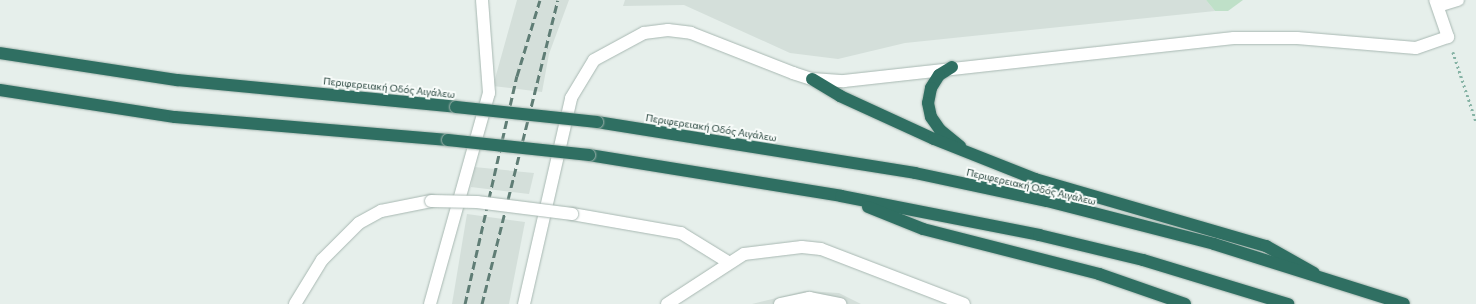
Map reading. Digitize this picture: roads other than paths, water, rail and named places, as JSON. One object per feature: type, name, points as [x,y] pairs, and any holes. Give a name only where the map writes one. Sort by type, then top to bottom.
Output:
[{"type":"highway","name":"Περιφερειακή Οδός Αιγάλεω","points":[[0,53],[177,80],[597,122],[915,174],[1039,200],[1214,244],[1404,304]]},
{"type":"highway","points":[[952,67],[939,75],[931,88],[928,103],[931,118],[940,130],[974,155]]},
{"type":"highway","points":[[812,79],[840,96],[974,155],[1085,195],[1266,246],[1292,258],[1325,280]]},
{"type":"highway","points":[[0,90],[175,117],[448,140],[589,155],[841,196],[1039,235],[1143,260],[1288,304]]},
{"type":"highway","points":[[841,196],[923,228],[1093,272],[1185,304]]},
{"type":"street","points":[[430,304],[489,93],[482,0]]},
{"type":"street","points":[[524,304],[571,98],[594,60],[629,39],[668,30],[708,37],[812,79],[844,81],[952,67],[1234,38],[1297,38],[1416,48],[1448,37],[1436,3],[1458,0]]},
{"type":"street","points":[[295,304],[322,260],[359,223],[381,211],[431,201],[477,202],[572,214],[681,233],[728,262]]},
{"type":"street","points":[[667,304],[728,262],[744,254],[778,248],[821,249],[962,304]]},
{"type":"street","points":[[780,304],[809,298],[840,304]]},
{"type":"railway","points":[[465,304],[517,76],[540,0]]},
{"type":"railway","points":[[482,304],[558,0]]}]
